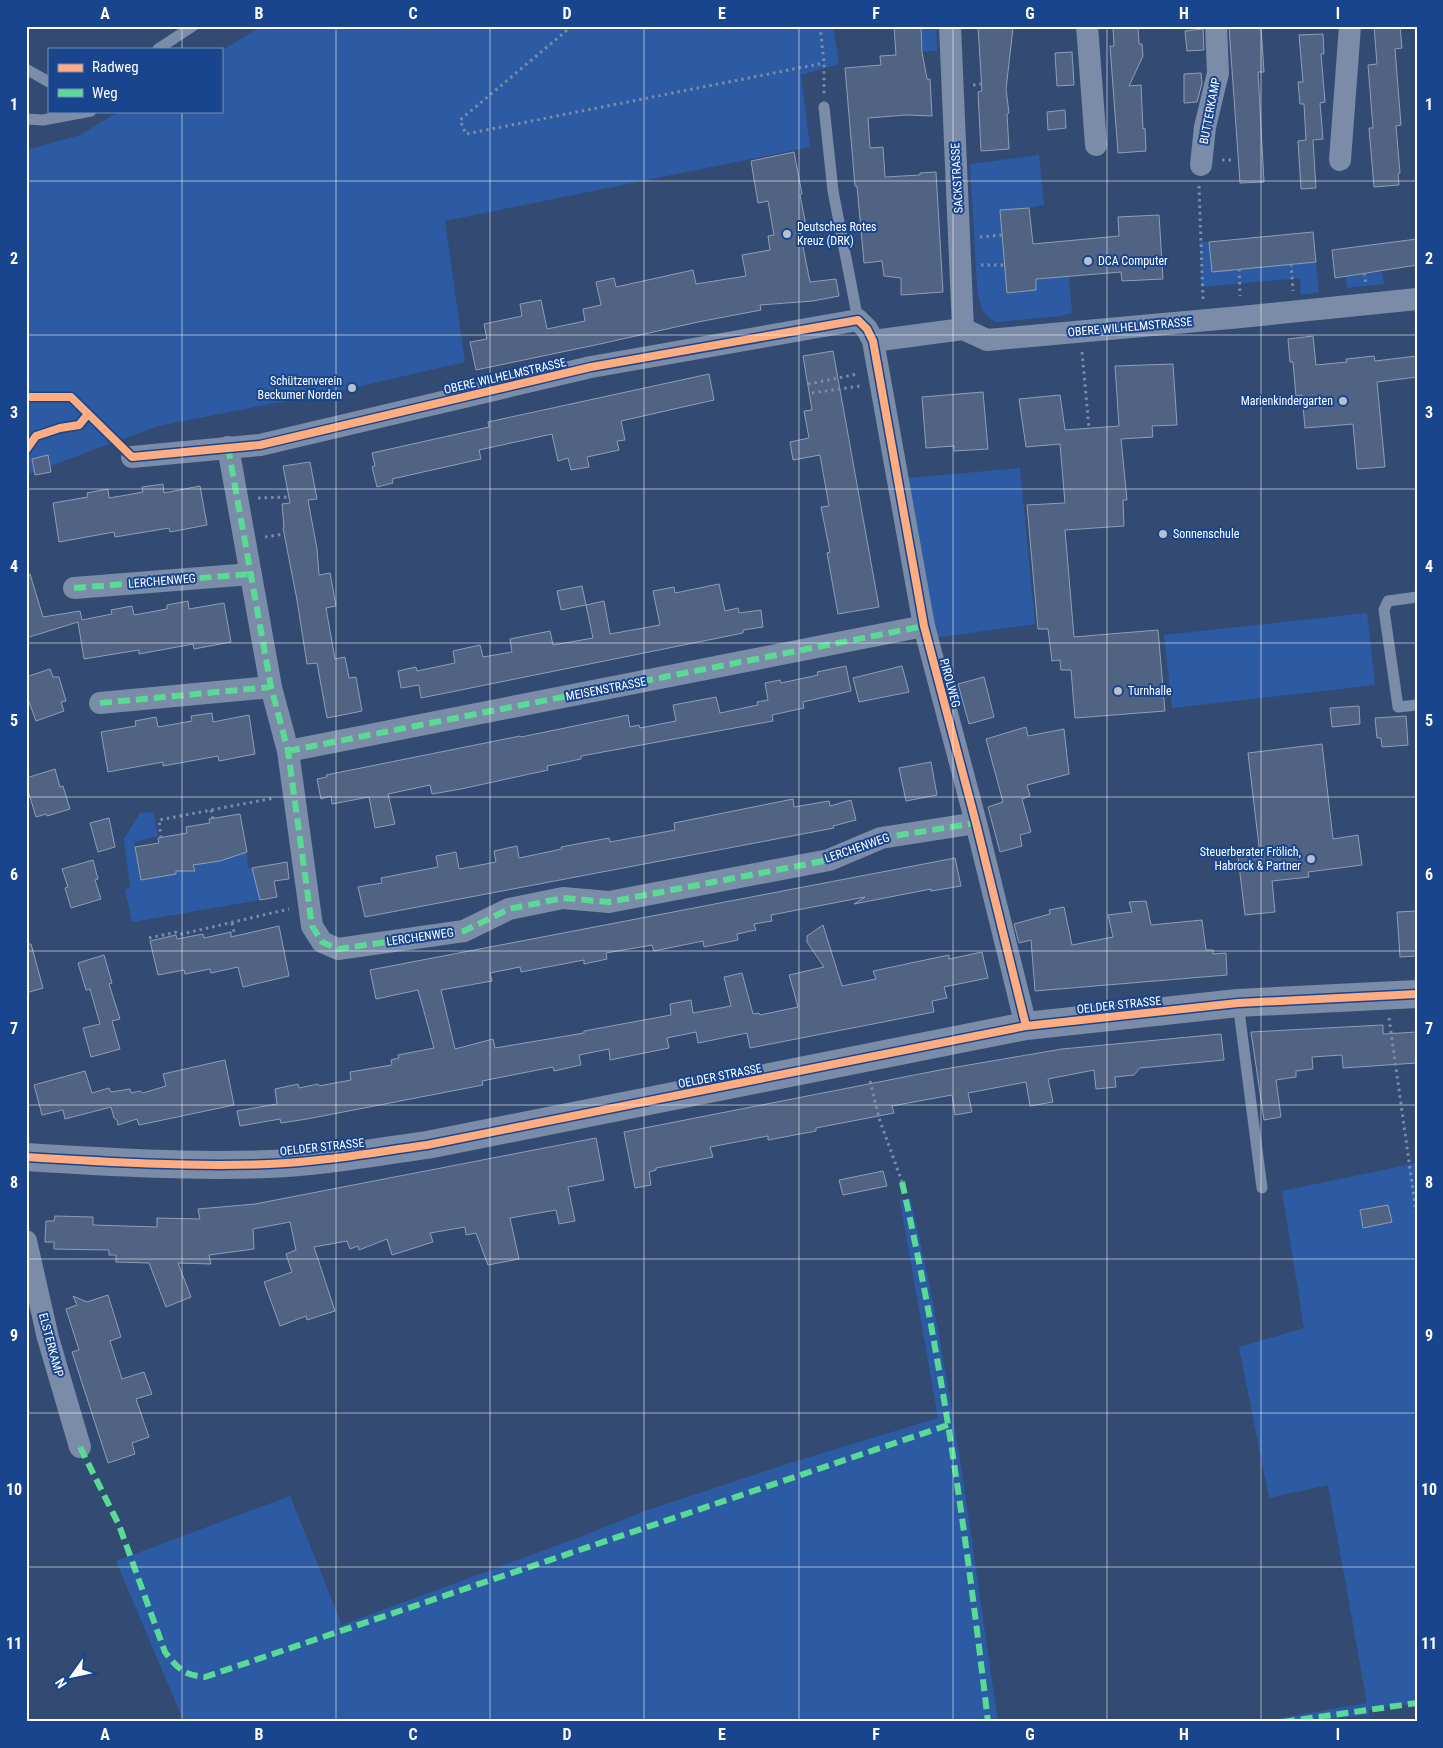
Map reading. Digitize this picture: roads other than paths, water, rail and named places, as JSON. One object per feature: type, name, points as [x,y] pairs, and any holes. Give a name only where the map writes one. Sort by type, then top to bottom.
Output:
[{"type":"street","name":"SACKSTRASSE","points":[[950,26],[964,329]]},
{"type":"street","points":[[1087,26],[1096,145]]},
{"type":"street","name":"BUTTERKAMP","points":[[1201,165],[1205,127],[1218,73],[1216,26]]},
{"type":"street","points":[[1340,160],[1350,26]]},
{"type":"street","name":"OBERE WILHELMSTRASSE","points":[[964,329],[987,340],[1417,299]]},
{"type":"street","name":"OBERE WILHELMSTRASSE","points":[[132,457],[260,445],[591,367],[858,320]]},
{"type":"street","points":[[858,320],[867,329],[873,341],[964,329]]},
{"type":"street","name":"PIROLWEG","points":[[873,341],[924,626],[976,823],[1026,1026]]},
{"type":"street","name":"LERCHENWEG","points":[[228,447],[271,687],[288,751],[312,926],[322,942],[338,949],[464,931],[509,909],[563,898],[610,902],[829,860],[881,838],[976,823]]},
{"type":"street","name":"LERCHENWEG","points":[[74,588],[251,574]]},
{"type":"street","name":"MEISENSTRASSE","points":[[288,751],[924,626]]},
{"type":"street","points":[[100,703],[271,687]]},
{"type":"street","name":"OELDER STRASSE","points":[[26,1157],[137,1164],[261,1164],[351,1156],[427,1144],[1026,1026],[1238,1003],[1417,994]]},
{"type":"street","name":"ELSTERKAMP","points":[[26,1241],[48,1338],[80,1448]]},
{"type":"lane","points":[[160,48],[192,27]]},
{"type":"lane","points":[[174,48],[192,27]]},
{"type":"lane","points":[[26,69],[48,81]]},
{"type":"lane","points":[[824,107],[834,191],[858,320]]},
{"type":"lane","points":[[26,119],[43,120],[86,112]]},
{"type":"lane","points":[[1417,596],[1388,601],[1384,610],[1398,707],[1417,705]]},
{"type":"lane","points":[[1238,1003],[1262,1188]]},
{"type":"place","name":"Deutsches Rotes Kreuz (DRK)","points":[[787,234]]},
{"type":"place","name":"DCA Computer","points":[[1088,261]]},
{"type":"place","name":"Schützenverein Beckumer Norden","points":[[352,388]]},
{"type":"place","name":"Marienkindergarten","points":[[1343,401]]},
{"type":"place","name":"Sonnenschule","points":[[1163,534]]},
{"type":"place","name":"Turnhalle","points":[[1118,691]]},
{"type":"place","name":"Steuerberater Frölich, Habrock & Partner","points":[[1311,859]]}]
